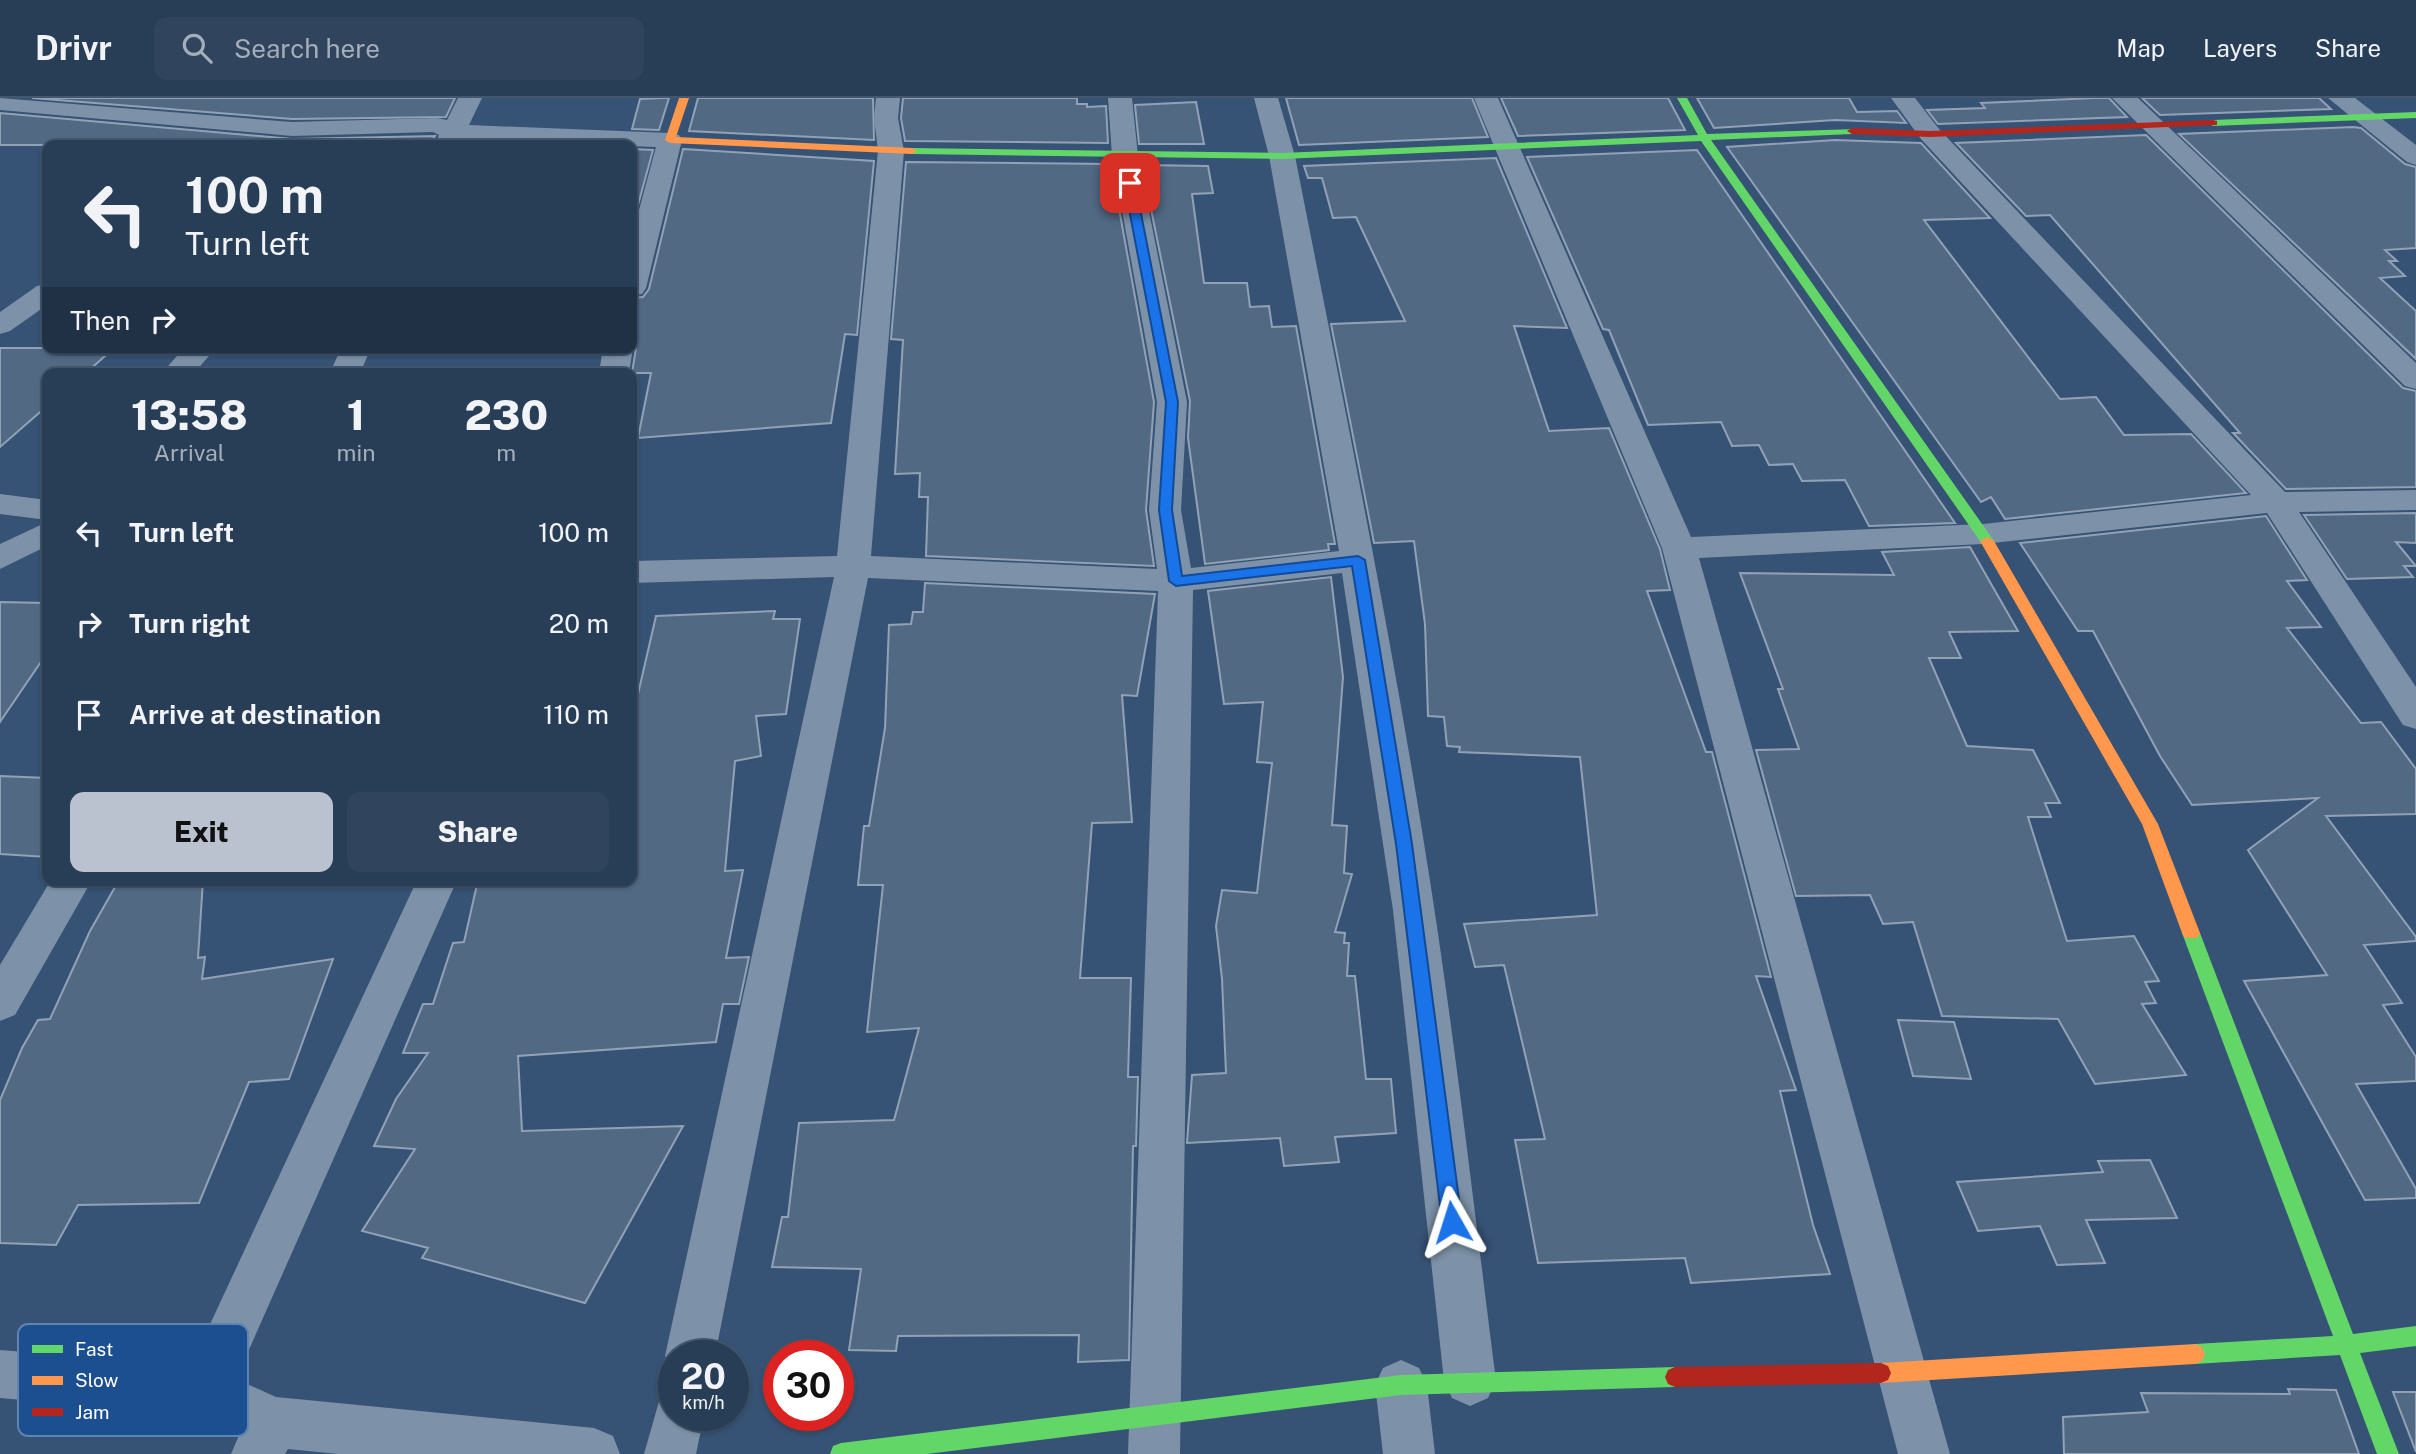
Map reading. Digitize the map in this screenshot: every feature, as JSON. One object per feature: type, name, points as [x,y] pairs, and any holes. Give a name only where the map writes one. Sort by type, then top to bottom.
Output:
[{"type":"street","points":[[450,139],[470,98]]},
{"type":"street","points":[[637,269],[670,140],[684,98]]},
{"type":"street","points":[[693,1340],[853,566],[891,151],[886,118],[888,98]]},
{"type":"street","points":[[1119,98],[1125,156],[1172,402],[1165,510],[1176,581],[1154,1454]]},
{"type":"street","points":[[1266,98],[1282,156],[1358,560],[1404,844],[1470,1381]]},
{"type":"street","points":[[1486,98],[1679,548],[1924,1454]]},
{"type":"street","points":[[1682,98],[1705,139],[1983,534],[2150,824],[2388,1454]]},
{"type":"street","points":[[1903,98],[1930,134],[2276,502],[2416,716]]},
{"type":"street","points":[[2124,98],[2416,380]]},
{"type":"street","points":[[2340,98],[2416,157]]},
{"type":"street","points":[[0,103],[292,129],[325,136],[437,125],[450,139],[670,140],[891,151],[1125,156],[1282,156],[1705,139],[1835,130],[1930,134],[2416,115]]},
{"type":"street","points":[[274,140],[292,129],[314,106]]},
{"type":"street","points":[[0,324],[42,295]]},
{"type":"street","points":[[182,368],[195,354]]},
{"type":"street","points":[[1679,548],[1983,534],[2276,502],[2416,500]]},
{"type":"street","points":[[0,504],[42,509]]},
{"type":"street","points":[[0,558],[42,535]]},
{"type":"street","points":[[637,572],[853,566],[1176,581],[1358,560]]},
{"type":"street","points":[[0,1003],[68,886]]},
{"type":"street","points":[[235,1324],[433,886]]},
{"type":"street","points":[[841,1454],[1401,1385],[1470,1381],[1902,1373],[2345,1345],[2416,1336]]},
{"type":"street","points":[[0,1374],[18,1375]]},
{"type":"street","points":[[1401,1385],[1409,1454]]},
{"type":"street","points":[[248,1424],[266,1438],[594,1454]]},
{"type":"street","points":[[670,1454],[675,1431]]},
{"type":"building","points":[[32,98],[455,98],[446,117],[292,119]]},
{"type":"building","points":[[669,98],[659,130],[632,129],[640,99]]},
{"type":"building","points":[[698,98],[873,98],[874,140],[689,131]]},
{"type":"building","points":[[903,98],[1077,98],[1077,104],[1087,104],[1087,107],[1106,106],[1108,143],[905,141],[901,118]]},
{"type":"building","points":[[1286,98],[1472,98],[1488,137],[1299,145]]},
{"type":"building","points":[[1501,98],[1668,98],[1685,130],[1518,136]]},
{"type":"building","points":[[1697,98],[1849,98],[1857,112],[1897,111],[1906,123],[1835,120],[1714,128]]},
{"type":"building","points":[[2109,98],[2127,117],[1938,124],[1927,110],[1985,108],[1981,103]]},
{"type":"building","points":[[2142,98],[2319,98],[2331,109],[2160,115]]},
{"type":"building","points":[[1196,102],[1204,144],[1139,144],[1135,105]]},
{"type":"building","points":[[0,113],[292,139],[435,136],[432,140],[42,140],[42,145],[0,145]]},
{"type":"building","points":[[2361,128],[2405,164],[2416,167],[2416,248],[2385,250],[2397,261],[2389,261],[2405,276],[2380,278],[2416,311],[2416,359],[2179,134]]},
{"type":"building","points":[[2146,135],[2403,388],[2416,391],[2416,487],[2286,489],[2233,433],[2240,433],[2050,215],[2026,216],[1956,143]]},
{"type":"building","points":[[1835,140],[1921,143],[1990,218],[1924,220],[2060,399],[2096,397],[2124,435],[2191,434],[2246,493],[2005,519],[1991,497],[1981,502],[1727,147]]},
{"type":"building","points":[[637,149],[653,150],[637,209]]},
{"type":"building","points":[[683,149],[874,161],[857,335],[845,334],[831,423],[638,438],[651,373],[637,373],[637,368],[633,368],[637,354],[637,298],[643,297],[649,289]]},
{"type":"building","points":[[1697,150],[1955,523],[1869,526],[1845,480],[1802,481],[1793,464],[1769,465],[1759,445],[1732,446],[1721,422],[1648,425],[1609,330],[1603,329],[1527,157]]},
{"type":"building","points":[[1496,158],[1567,328],[1514,326],[1549,431],[1609,428],[1660,549],[1670,590],[1647,591],[1706,752],[1712,752],[1771,977],[1756,976],[1796,1090],[1780,1091],[1813,1225],[1830,1274],[1691,1283],[1685,1258],[1538,1263],[1515,1140],[1545,1139],[1504,965],[1475,967],[1464,924],[1597,915],[1580,757],[1459,752],[1460,747],[1447,746],[1444,717],[1428,716],[1425,624],[1414,541],[1374,543],[1331,324],[1405,321],[1356,217],[1333,218],[1322,178],[1308,178],[1304,166]]},
{"type":"building","points":[[906,162],[1111,164],[1154,402],[1146,510],[1154,566],[926,556],[928,497],[919,497],[920,473],[895,474],[903,340],[891,339]]},
{"type":"building","points":[[1142,165],[1208,166],[1213,193],[1192,194],[1204,283],[1247,283],[1250,307],[1269,306],[1272,327],[1296,326],[1335,544],[1328,544],[1329,550],[1205,564],[1188,438],[1190,401]]},
{"type":"building","points":[[0,348],[42,348],[42,354],[107,354],[92,368],[42,368],[42,410],[0,447]]},
{"type":"building","points":[[2416,513],[2416,543],[2396,542],[2416,566],[2404,566],[2413,577],[2347,579],[2304,515]]},
{"type":"building","points":[[2266,516],[2307,580],[2287,581],[2321,627],[2287,628],[2361,723],[2381,722],[2416,769],[2416,814],[2326,816],[2416,937],[2416,941],[2364,945],[2402,1003],[2383,1005],[2416,1057],[2416,1081],[2356,1084],[2416,1189],[2416,1198],[2365,1200],[2244,981],[2327,975],[2248,850],[2318,798],[2192,805],[2160,756],[2093,631],[2078,631],[2020,543]]},
{"type":"building","points":[[1970,547],[2018,631],[1949,632],[1961,658],[1929,658],[1967,746],[2033,750],[2060,803],[2045,803],[2051,817],[2028,817],[2067,941],[2134,936],[2159,981],[2145,982],[2156,1003],[2142,1004],[2186,1075],[2095,1084],[2058,1019],[1942,1016],[1913,922],[1883,924],[1870,895],[1796,896],[1756,750],[1799,749],[1778,689],[1783,689],[1740,573],[1894,575],[1882,552]]},
{"type":"building","points":[[1331,577],[1343,677],[1332,825],[1347,826],[1344,873],[1352,874],[1335,932],[1345,933],[1344,943],[1349,943],[1347,976],[1355,976],[1366,1079],[1391,1079],[1396,1133],[1335,1137],[1339,1162],[1284,1166],[1280,1138],[1187,1143],[1192,1075],[1226,1073],[1222,979],[1216,926],[1222,890],[1257,893],[1272,763],[1257,762],[1263,702],[1224,704],[1208,591]]},
{"type":"building","points":[[925,583],[1155,594],[1137,696],[1122,695],[1132,822],[1092,823],[1080,978],[1131,978],[1128,1077],[1138,1077],[1136,1146],[1133,1146],[1129,1360],[1078,1362],[1079,1335],[898,1336],[896,1351],[854,1350],[854,1340],[850,1340],[861,1269],[772,1267],[782,1217],[788,1217],[799,1123],[894,1120],[919,1028],[867,1032],[883,885],[858,885],[864,826],[869,826],[885,728],[889,625],[911,624],[913,612],[923,612]]},
{"type":"building","points":[[0,602],[42,603],[42,660],[0,722]]},
{"type":"building","points":[[775,611],[773,619],[800,619],[786,714],[756,716],[761,756],[735,761],[725,871],[743,870],[726,958],[749,957],[739,1004],[723,1004],[716,1042],[518,1056],[522,1131],[683,1126],[585,1303],[422,1258],[428,1248],[362,1231],[415,1149],[374,1146],[396,1099],[428,1053],[403,1053],[423,1004],[433,1004],[453,943],[464,942],[477,886],[637,886],[637,698],[656,616]]},
{"type":"building","points":[[0,776],[42,778],[42,857],[0,854]]},
{"type":"building","points":[[116,886],[203,886],[198,958],[205,957],[202,979],[333,959],[289,1079],[249,1082],[199,1203],[78,1205],[56,1245],[0,1243],[0,1100],[22,1048],[38,1020],[50,1019],[90,931]]},
{"type":"building","points":[[1898,1020],[1954,1022],[1971,1079],[1913,1076]]},
{"type":"building","points":[[2150,1160],[2177,1218],[2086,1220],[2105,1263],[2057,1265],[2040,1226],[1978,1231],[1957,1182],[2103,1172],[2098,1161]]},
{"type":"building","points":[[2288,1389],[2336,1390],[2359,1454],[2064,1454],[2063,1417],[2148,1412],[2141,1393],[2290,1394]]},
{"type":"building","points":[[2393,1392],[2416,1392],[2416,1452]]},
{"type":"traffic: fast","points":[[1682,98],[1705,139],[1987,541]]},
{"type":"traffic: fast","points":[[2213,123],[2416,115]]},
{"type":"traffic: fast","points":[[912,151],[1282,156],[1852,131]]},
{"type":"traffic: fast","points":[[2191,933],[2388,1454]]},
{"type":"traffic: fast","points":[[2195,1354],[2345,1345],[2416,1336]]},
{"type":"traffic: fast","points":[[841,1454],[1401,1385],[1675,1377]]},
{"type":"traffic: slow","points":[[684,98],[670,140],[912,151]]},
{"type":"traffic: slow","points":[[1987,541],[2150,824],[2191,933]]},
{"type":"traffic: slow","points":[[1881,1373],[2195,1354]]},
{"type":"traffic: jam","points":[[1852,131],[1930,134],[2213,123]]},
{"type":"traffic: jam","points":[[1675,1377],[1881,1373]]},
{"type":"route","points":[[1130,183],[1172,402],[1165,510],[1176,581],[1358,560],[1404,844],[1452,1222]]}]
